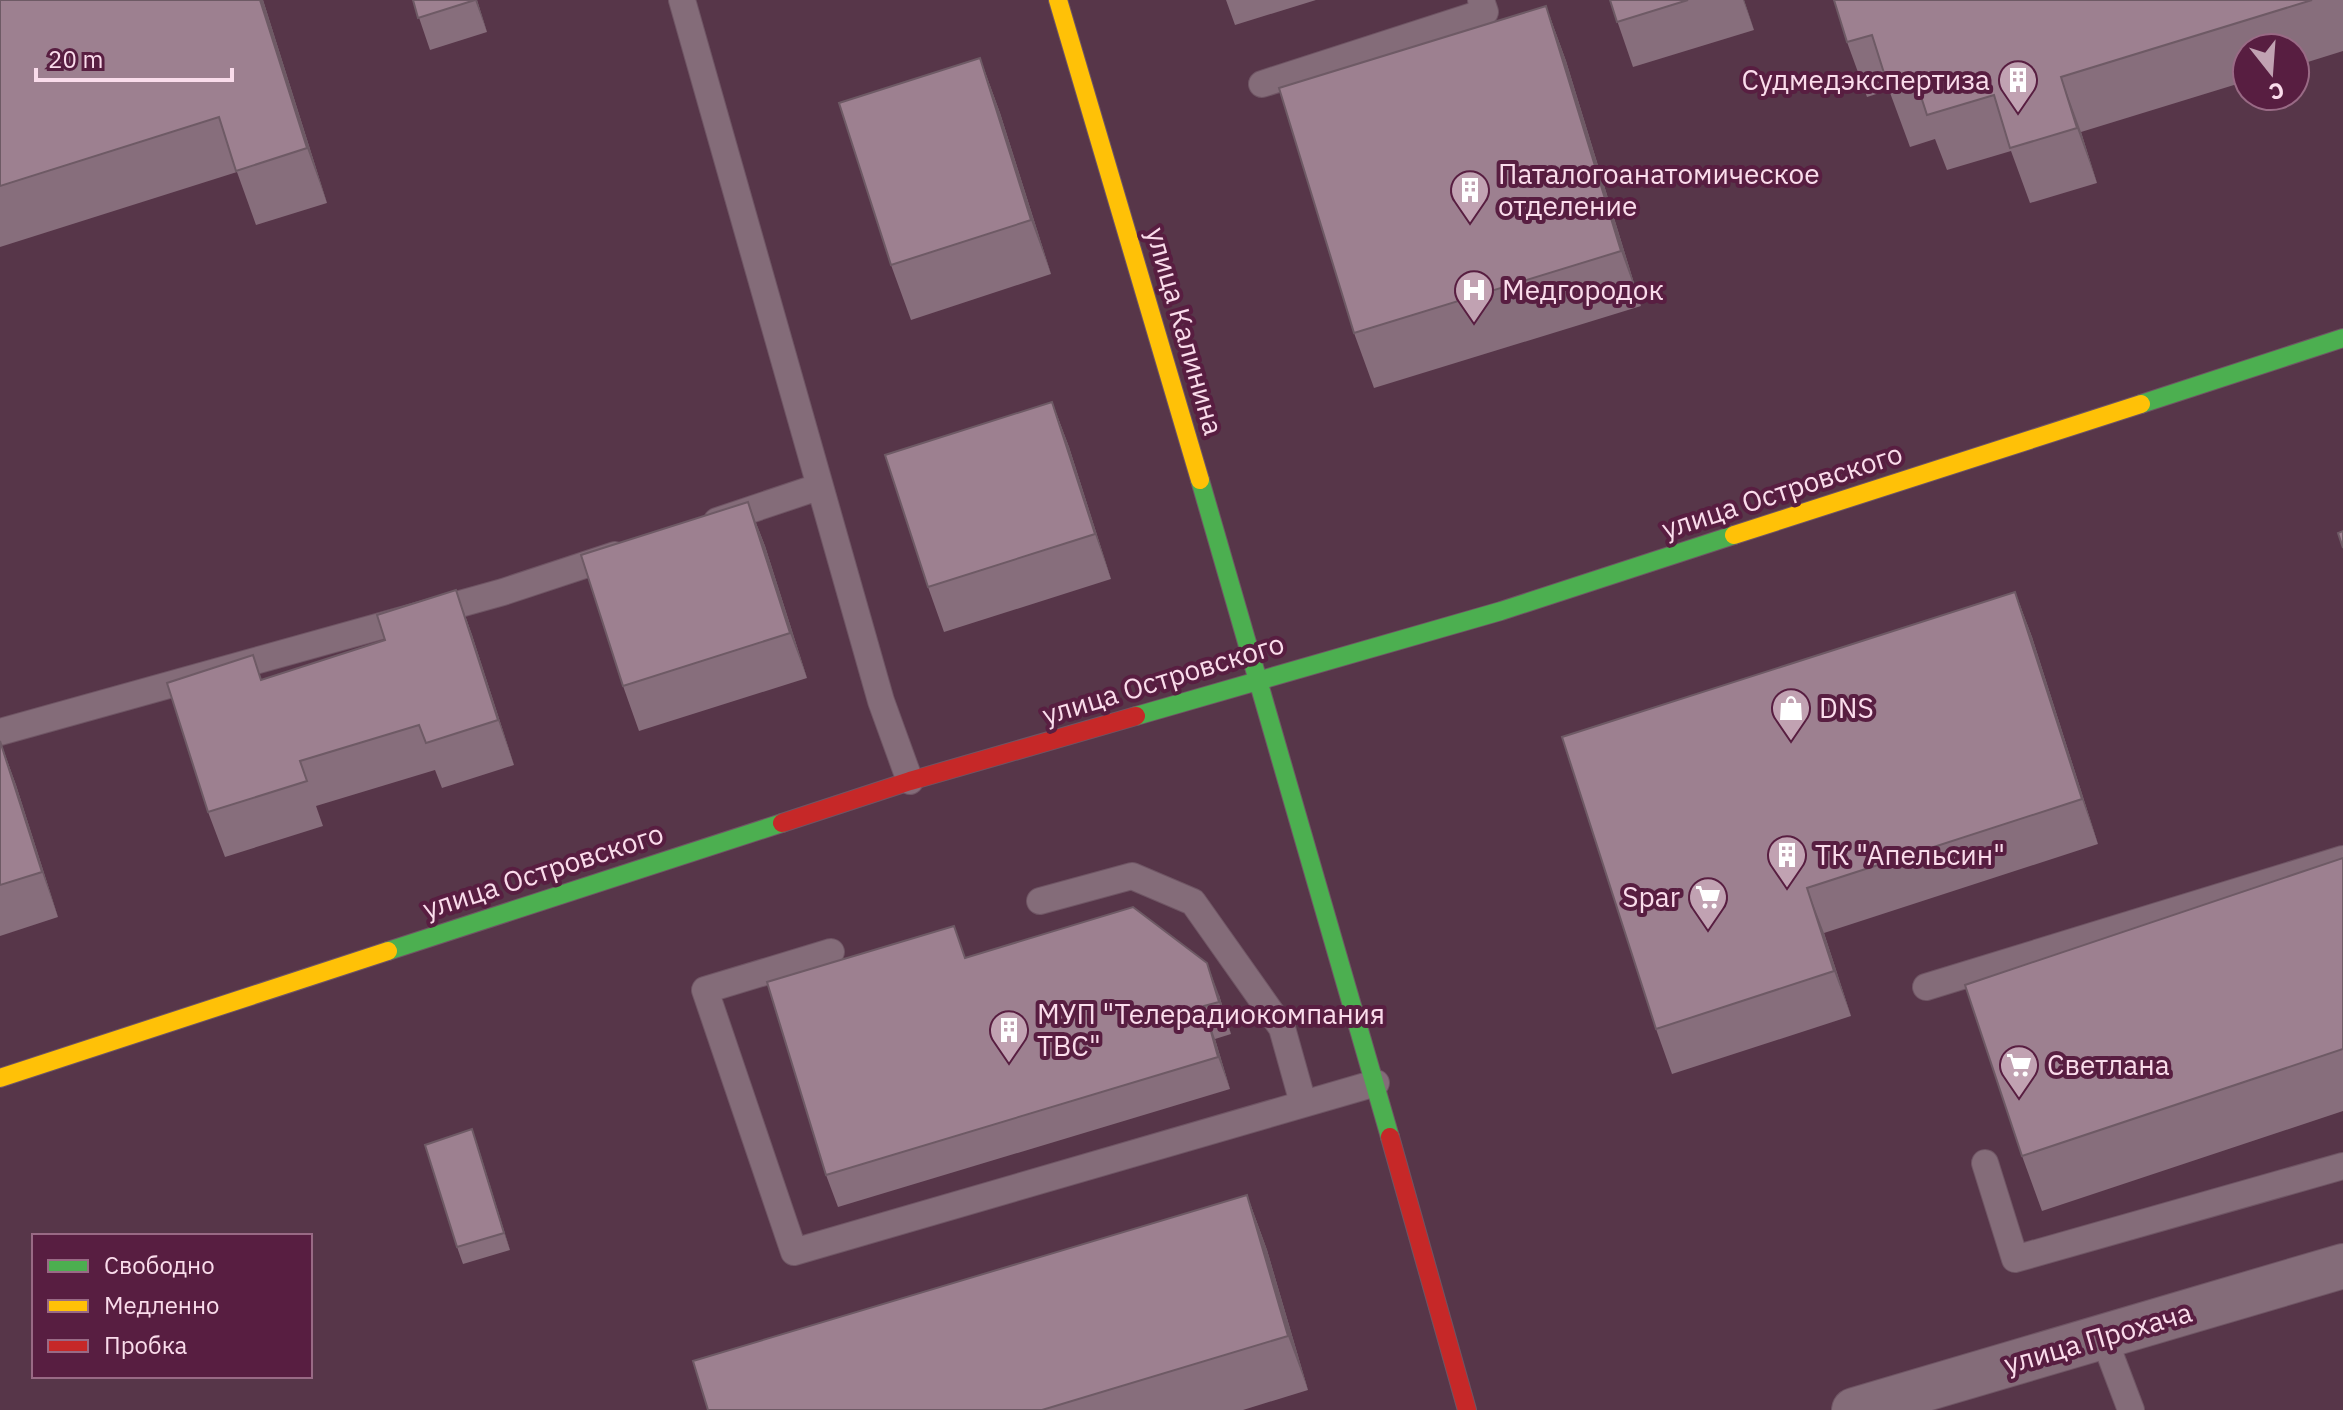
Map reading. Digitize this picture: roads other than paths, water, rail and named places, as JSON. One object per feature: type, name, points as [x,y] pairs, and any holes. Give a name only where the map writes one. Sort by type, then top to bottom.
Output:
[{"type":"street","name":"улица Калинина","points":[[1058,0],[1376,1083],[1467,1410]]},
{"type":"street","name":"улица Островского","points":[[0,1078],[910,781],[1501,611],[2343,338]]},
{"type":"street","name":"улица Прохача","points":[[1854,1410],[2343,1266]]},
{"type":"lane","points":[[682,0],[818,487],[881,701],[910,781]]},
{"type":"lane","points":[[1262,84],[1485,12],[1481,0]]},
{"type":"lane","points":[[698,527],[818,487]]},
{"type":"lane","points":[[0,732],[503,592],[638,547]]},
{"type":"lane","points":[[1926,987],[2343,859]]},
{"type":"lane","points":[[1040,901],[1132,876],[1193,902],[1282,1028],[1303,1103]]},
{"type":"lane","points":[[831,952],[705,990],[794,1252],[1376,1083]]},
{"type":"lane","points":[[1985,1163],[2015,1259],[2343,1166]]},
{"type":"lane","points":[[2103,1336],[2131,1410]]},
{"type":"place","name":"Судмедэкспертиза","points":[[2018,114]]},
{"type":"place","name":"Паталогоанатомическое отделение","points":[[1470,224]]},
{"type":"place","name":"Медгородок","points":[[1474,324]]},
{"type":"place","name":"DNS","points":[[1791,742]]},
{"type":"place","name":"ТК \"Апельсин\"","points":[[1787,889]]},
{"type":"place","name":"Spar","points":[[1708,931]]},
{"type":"place","name":"МУП \"Телерадиокомпания ТВС\"","points":[[1009,1064]]},
{"type":"place","name":"Светлана","points":[[2019,1099]]}]
